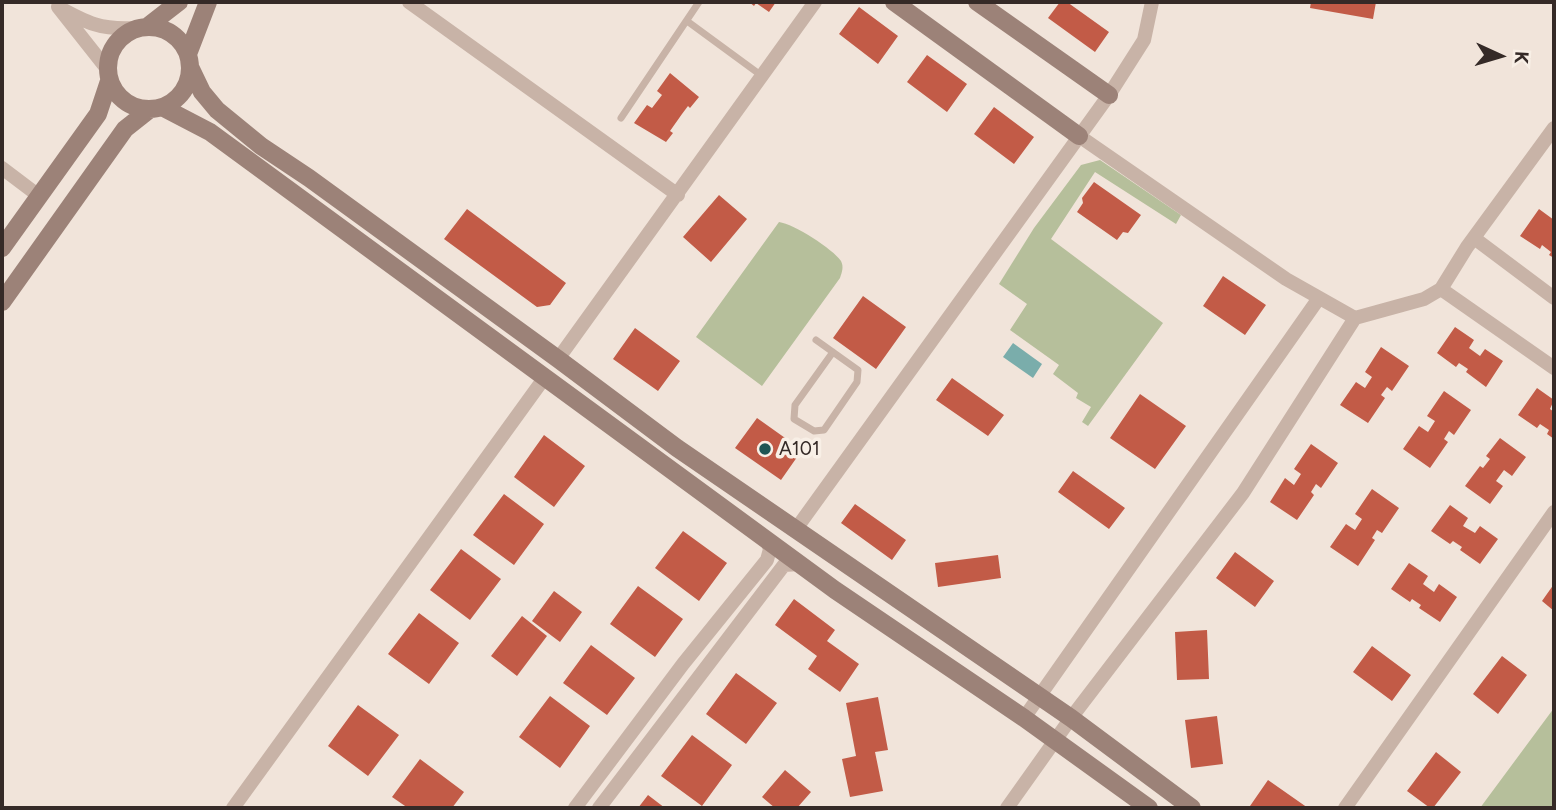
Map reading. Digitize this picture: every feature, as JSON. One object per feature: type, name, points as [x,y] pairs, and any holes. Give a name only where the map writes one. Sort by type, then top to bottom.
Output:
[{"type":"main road","points":[[2,248],[98,114],[108,75],[109,56],[114,44],[124,35],[179,2]]},
{"type":"main road","points":[[2,302],[125,129],[156,108],[174,101],[183,92],[188,80],[189,61],[208,2]]},
{"type":"main road","points":[[894,2],[1079,136]]},
{"type":"main road","points":[[978,2],[1109,95]]},
{"type":"main road","points":[[141,27],[161,28],[182,43],[202,92],[217,110],[261,146],[309,178],[677,448],[1040,696],[1192,808]]},
{"type":"main road","points":[[108,75],[116,93],[125,102],[137,108],[156,108],[210,132],[800,564],[1150,808]]},
{"type":"street","points":[[410,2],[678,195]]},
{"type":"street","points":[[558,359],[815,2]]},
{"type":"street","points":[[796,529],[1109,95],[1144,40],[1152,2]]},
{"type":"street","points":[[54,4],[88,23],[112,29],[141,27]]},
{"type":"street","points":[[54,4],[108,75]]},
{"type":"street","points":[[1007,808],[1071,718],[1243,493],[1354,318],[1424,299],[1441,289],[1474,238],[1554,128]]},
{"type":"street","points":[[1079,136],[1286,279],[1354,318]]},
{"type":"street","points":[[2,168],[39,196]]},
{"type":"street","points":[[1474,238],[1554,298]]},
{"type":"street","points":[[1441,289],[1554,368]]},
{"type":"street","points":[[1024,718],[1319,298]]},
{"type":"street","points":[[233,808],[545,377]]},
{"type":"street","points":[[1345,808],[1554,513]]},
{"type":"street","points":[[575,808],[683,664],[767,560],[770,549],[766,539]]},
{"type":"street","points":[[598,808],[783,565],[800,564]]},
{"type":"lane","points":[[621,118],[699,2]]},
{"type":"lane","points":[[687,21],[762,76]]},
{"type":"lane","points":[[816,340],[858,370],[858,379],[824,430],[814,431],[794,419],[795,405],[832,352]]},
{"type":"green space","points":[[1100,160],[1181,215],[1176,224],[1095,172],[1051,239],[1163,323],[1088,426],[1082,422],[1091,407],[1076,398],[1078,393],[1053,374],[1059,365],[1010,330],[1027,304],[999,284],[1034,228],[1081,165]]},
{"type":"green space","points":[[779,222],[794,227],[822,244],[841,261],[842,270],[840,278],[762,386],[696,337]]},
{"type":"green space","points":[[1554,708],[1554,808],[1480,808]]},
{"type":"water","points":[[1013,343],[1042,364],[1033,378],[1003,357]]},
{"type":"building","points":[[749,2],[776,2],[769,12],[756,3],[754,6]]},
{"type":"building","points":[[1060,2],[1067,2],[1109,32],[1095,52],[1048,18]]},
{"type":"building","points":[[1311,2],[1376,2],[1373,19],[1310,8]]},
{"type":"building","points":[[859,7],[898,36],[878,64],[839,34]]},
{"type":"building","points":[[927,55],[967,84],[947,112],[907,82]]},
{"type":"building","points":[[670,73],[699,97],[682,114],[666,142],[634,123],[647,105],[652,108],[662,95],[657,91]]},
{"type":"building","points":[[994,107],[1034,137],[1014,164],[974,134]]},
{"type":"building","points":[[1094,182],[1141,215],[1128,233],[1123,232],[1117,240],[1077,212],[1083,203],[1082,198]]},
{"type":"building","points":[[719,195],[747,219],[711,262],[683,237]]},
{"type":"building","points":[[467,209],[566,283],[550,305],[537,307],[444,239]]},
{"type":"building","points":[[1539,209],[1554,220],[1554,258],[1542,245],[1540,249],[1520,236]]},
{"type":"building","points":[[1223,276],[1266,305],[1245,335],[1203,306]]},
{"type":"building","points":[[863,296],[906,327],[876,369],[833,338]]},
{"type":"building","points":[[1455,327],[1474,340],[1469,348],[1480,356],[1485,349],[1503,361],[1486,387],[1466,372],[1468,369],[1459,363],[1456,367],[1437,353]]},
{"type":"building","points":[[635,328],[680,361],[658,391],[613,359]]},
{"type":"building","points":[[1381,347],[1409,366],[1392,391],[1387,387],[1381,395],[1385,398],[1368,423],[1340,405],[1356,382],[1365,388],[1372,377],[1365,372]]},
{"type":"building","points":[[952,378],[1004,415],[988,436],[936,400]]},
{"type":"building","points":[[1537,388],[1554,400],[1550,409],[1554,412],[1554,439],[1547,434],[1549,430],[1540,424],[1537,428],[1518,415]]},
{"type":"building","points":[[1444,391],[1471,410],[1454,435],[1449,431],[1444,439],[1448,442],[1430,468],[1403,449],[1419,426],[1428,432],[1435,421],[1427,416]]},
{"type":"building","points":[[1140,394],[1186,426],[1155,469],[1110,438]]},
{"type":"building","points":[[757,418],[802,450],[781,480],[735,448]]},
{"type":"building","points":[[544,435],[585,466],[554,507],[514,477]]},
{"type":"building","points":[[1500,438],[1526,457],[1512,476],[1504,470],[1496,481],[1503,486],[1490,504],[1465,486],[1480,466],[1483,468],[1490,459],[1486,456]]},
{"type":"building","points":[[1311,444],[1338,463],[1321,488],[1316,484],[1311,492],[1314,495],[1297,520],[1270,502],[1285,478],[1294,485],[1301,474],[1294,469]]},
{"type":"building","points":[[1073,471],[1125,508],[1109,529],[1058,492]]},
{"type":"building","points":[[1372,489],[1399,508],[1382,533],[1377,530],[1372,538],[1375,540],[1358,566],[1330,547],[1346,524],[1355,530],[1362,519],[1355,514]]},
{"type":"building","points":[[504,494],[544,524],[514,565],[473,535]]},
{"type":"building","points":[[855,504],[906,540],[892,560],[841,523]]},
{"type":"building","points":[[1450,505],[1468,518],[1463,526],[1475,533],[1480,526],[1498,539],[1480,564],[1460,550],[1462,547],[1453,541],[1450,544],[1431,531]]},
{"type":"building","points":[[683,531],[727,563],[699,601],[655,568]]},
{"type":"building","points":[[461,549],[501,579],[470,620],[430,590]]},
{"type":"building","points":[[1235,552],[1274,581],[1255,607],[1216,578]]},
{"type":"building","points":[[998,555],[1001,578],[938,587],[935,563]]},
{"type":"building","points":[[1409,563],[1428,576],[1423,584],[1434,592],[1439,584],[1457,597],[1440,622],[1419,608],[1421,605],[1412,599],[1410,602],[1391,589]]},
{"type":"building","points":[[1554,584],[1554,611],[1542,601]]},
{"type":"building","points":[[638,586],[683,619],[655,657],[610,624]]},
{"type":"building","points":[[554,591],[582,612],[560,642],[532,621]]},
{"type":"building","points":[[794,599],[835,630],[827,641],[859,664],[840,692],[808,669],[817,656],[775,625]]},
{"type":"building","points":[[419,613],[459,643],[429,684],[388,654]]},
{"type":"building","points":[[522,616],[547,636],[517,676],[491,656]]},
{"type":"building","points":[[1207,630],[1209,679],[1177,680],[1175,632]]},
{"type":"building","points":[[591,645],[635,678],[607,715],[563,683]]},
{"type":"building","points":[[1372,646],[1411,675],[1392,701],[1353,672]]},
{"type":"building","points":[[1502,656],[1527,675],[1498,714],[1473,694]]},
{"type":"building","points":[[736,673],[777,703],[746,744],[706,714]]},
{"type":"building","points":[[550,696],[590,726],[560,768],[519,737]]},
{"type":"building","points":[[878,697],[888,750],[875,752],[883,791],[850,797],[842,759],[856,756],[846,703]]},
{"type":"building","points":[[358,705],[399,735],[368,776],[328,746]]},
{"type":"building","points":[[1217,716],[1223,764],[1191,768],[1185,720]]},
{"type":"building","points":[[692,735],[732,765],[702,806],[661,776]]},
{"type":"building","points":[[1436,752],[1461,772],[1433,808],[1430,808],[1407,791]]},
{"type":"building","points":[[420,759],[464,792],[452,808],[408,808],[392,797]]},
{"type":"building","points":[[785,770],[811,792],[797,808],[775,808],[762,797]]},
{"type":"building","points":[[1268,780],[1308,808],[1250,806]]},
{"type":"building","points":[[648,795],[665,808],[638,808]]},
{"type":"place","name":"A101","points":[[765,449]]}]
